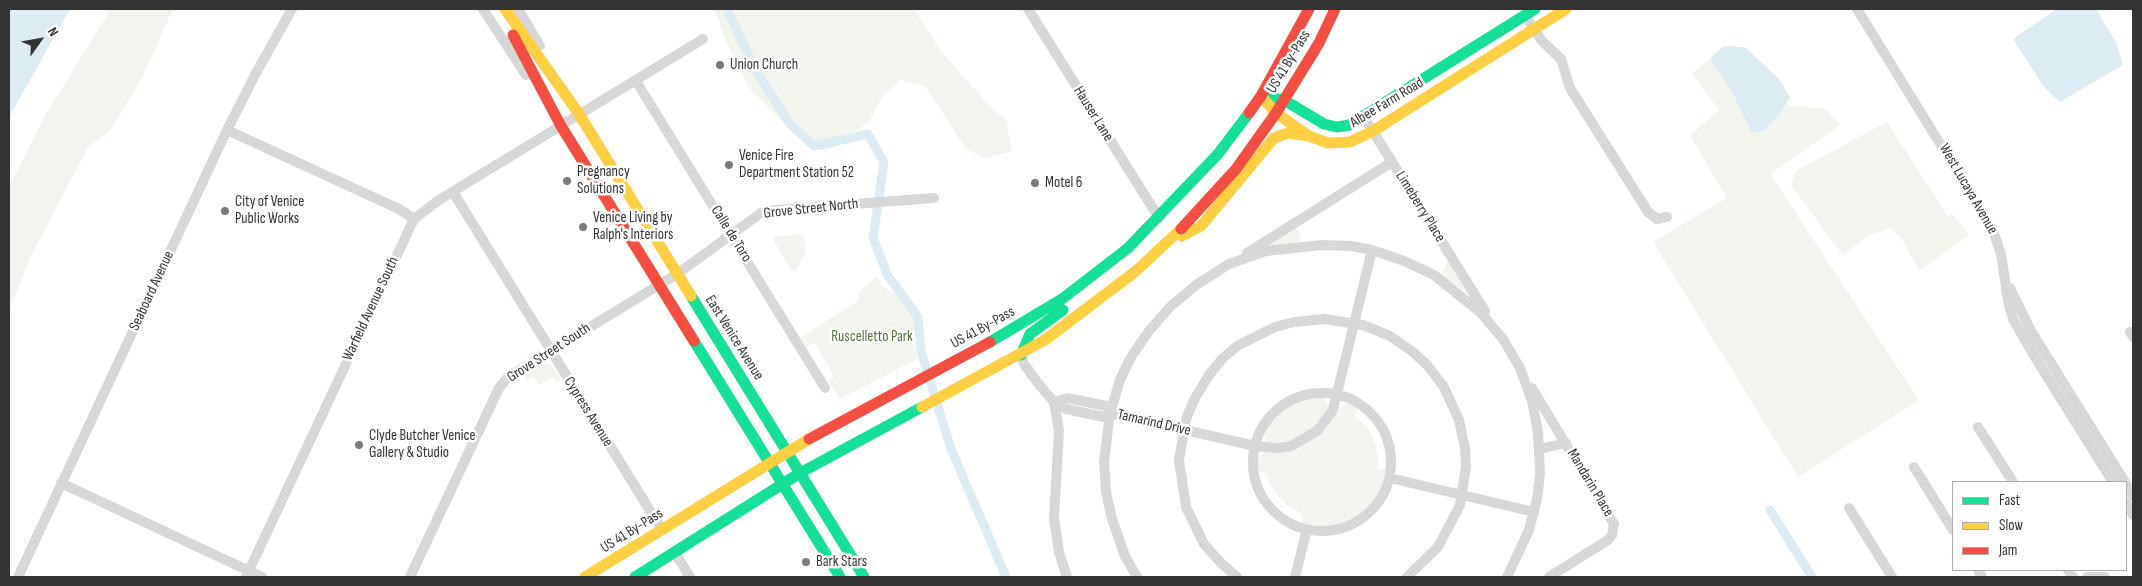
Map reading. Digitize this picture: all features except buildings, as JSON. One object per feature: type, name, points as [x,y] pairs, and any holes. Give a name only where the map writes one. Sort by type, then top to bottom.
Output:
[{"type":"main road","points":[[499,9],[561,126],[840,577]]},
{"type":"main road","name":"East Venice Avenue","points":[[505,9],[579,114],[864,577]]},
{"type":"main road","name":"US 41 By-Pass","points":[[585,577],[786,452],[1046,310],[1096,274],[1128,248],[1159,218],[1212,160],[1261,96],[1310,9]]},
{"type":"main road","name":"US 41 By-Pass","points":[[635,577],[800,473],[1021,355],[1100,300],[1166,244],[1232,174],[1276,113],[1319,43],[1335,9]]},
{"type":"main road","name":"Albee Farm Road","points":[[1261,96],[1276,113],[1309,136],[1328,143],[1338,144],[1355,140],[1373,131],[1566,9]]},
{"type":"main road","name":"Albee Farm Road","points":[[1261,96],[1284,100],[1320,122],[1332,126],[1349,125],[1530,12]]},
{"type":"main road","points":[[1450,63],[1459,77]]},
{"type":"main road","points":[[1166,244],[1201,226],[1274,138],[1288,133],[1309,136]]},
{"type":"main road","points":[[1100,300],[1114,276],[1153,240],[1158,231],[1159,218]]},
{"type":"main road","points":[[1021,355],[1024,344],[1030,334],[1084,293],[1096,274]]},
{"type":"street","name":"Seaboard Avenue","points":[[18,577],[227,130],[292,9]]},
{"type":"street","points":[[483,9],[561,126]]},
{"type":"street","name":"East Venice Avenue","points":[[518,9],[579,114]]},
{"type":"street","name":"Hauser Lane","points":[[1028,9],[1159,218]]},
{"type":"street","name":"West Lucaya Avenue","points":[[1857,9],[1982,209],[1999,244],[2009,306],[2078,417]]},
{"type":"street","points":[[1530,12],[1534,30],[1542,41],[1561,59],[1570,88],[1648,212],[1656,219],[1667,217]]},
{"type":"street","name":"Warfield Avenue South","points":[[247,574],[414,219],[452,192],[703,39]]},
{"type":"street","name":"Calle de Toro","points":[[636,81],[825,388]]},
{"type":"street","points":[[1364,117],[1392,162]]},
{"type":"street","points":[[227,130],[399,209],[414,219]]},
{"type":"street","name":"Limeberry Place","points":[[1229,264],[1392,162],[1503,340]]},
{"type":"street","name":"Cypress Avenue","points":[[452,192],[662,530]]},
{"type":"street","name":"Grove Street North","points":[[677,274],[754,216],[766,211],[934,198]]},
{"type":"street","points":[[1138,577],[1115,529],[1106,492],[1105,446],[1110,413],[1126,368],[1149,331],[1184,295],[1229,264],[1251,255],[1293,246],[1336,245],[1372,250],[1404,261],[1445,283],[1474,305],[1503,340],[1520,368],[1532,401],[1540,449],[1539,486],[1525,542],[1512,575]]},
{"type":"street","name":"Tamarind Drive","points":[[1021,355],[1027,369],[1054,402],[1066,409],[1104,417],[1110,413],[1255,446],[1285,447],[1308,437],[1327,420],[1338,395],[1372,250]]},
{"type":"street","name":"Grove Street South","points":[[410,577],[503,382],[677,274]]},
{"type":"street","points":[[1237,577],[1209,551],[1189,515],[1182,491],[1179,469],[1183,430],[1194,400],[1209,375],[1222,359],[1246,341],[1264,331],[1294,322],[1325,319],[1354,323],[1382,332],[1406,346],[1427,365],[1444,387],[1457,412],[1464,439],[1466,467],[1462,494],[1456,514],[1444,539],[1425,562],[1407,577]]},
{"type":"street","name":"Mandarin Place","points":[[1520,368],[1612,517],[1614,529],[1608,540],[1548,577]]},
{"type":"street","points":[[1310,394],[1338,395],[1363,407],[1380,426],[1390,454],[1390,478],[1379,502],[1360,520],[1334,530],[1307,529],[1282,517],[1264,498],[1254,474],[1255,446],[1266,422],[1286,404],[1310,394]]},
{"type":"street","points":[[1054,402],[1059,430],[1054,518],[1058,552],[1067,577]]},
{"type":"street","points":[[2078,417],[2112,481]]},
{"type":"street","points":[[2078,417],[2124,481]]},
{"type":"street","points":[[1978,427],[2012,481]]},
{"type":"street","points":[[1540,449],[1566,444]]},
{"type":"street","points":[[1914,467],[1952,528]]},
{"type":"street","points":[[1390,478],[1534,512]]},
{"type":"street","points":[[61,482],[247,574],[262,577]]},
{"type":"street","points":[[1849,508],[1892,577]]},
{"type":"street","points":[[1295,577],[1307,529]]},
{"type":"street","points":[[674,553],[690,577]]},
{"type":"street","points":[[2087,577],[2105,577]]},
{"type":"green space","points":[[111,9],[173,9],[140,82],[111,129],[88,147],[29,260],[9,311],[9,188],[46,114]]},
{"type":"green space","points":[[715,9],[914,9],[941,51],[991,108],[1006,120],[1012,151],[985,158],[966,149],[925,86],[901,80],[883,95],[869,122],[825,153],[790,129],[749,88],[725,39]]},
{"type":"green space","points":[[1710,58],[1733,94],[1751,132],[1780,114],[1786,105],[1826,109],[1840,125],[1770,174],[1919,400],[1798,477],[1653,242],[1727,198],[1690,135],[1719,110],[1692,74]]},
{"type":"green space","points":[[1887,122],[1948,216],[1952,214],[1969,235],[1919,271],[1902,239],[1891,228],[1869,235],[1843,255],[1791,185],[1796,171]]},
{"type":"green space","points":[[1296,227],[1301,234],[1299,242],[1266,248],[1265,245]]},
{"type":"green space","points":[[801,234],[805,239],[805,252],[797,269],[792,271],[773,239],[776,236]]},
{"type":"green space","points":[[1448,261],[1471,296],[1443,278],[1442,273]]},
{"type":"green space","name":"Ruscelletto Park","points":[[876,277],[883,287],[895,294],[900,293],[913,305],[916,321],[914,334],[917,359],[840,399],[828,382],[834,376],[815,343],[806,347],[800,338],[859,300],[857,293]]},
{"type":"green space","points":[[545,363],[552,366],[560,378],[557,382],[553,377],[539,385],[533,377],[527,381],[523,375]]},
{"type":"green space","points":[[1316,397],[1324,398],[1329,407],[1316,426],[1290,442],[1267,442],[1264,437],[1265,431],[1275,416],[1299,401]]},
{"type":"green space","points":[[1347,403],[1358,408],[1354,416],[1367,427],[1372,436],[1378,454],[1378,468],[1387,470],[1382,488],[1367,509],[1346,523],[1327,527],[1302,523],[1303,515],[1287,505],[1277,495],[1271,486],[1267,473],[1258,472],[1258,458],[1265,451],[1285,450]]},
{"type":"shaded area","points":[[9,9],[70,9],[9,117]]},
{"type":"shaded area","points":[[2057,9],[2096,9],[2117,44],[2123,65],[2060,102],[2044,87],[2013,39]]},
{"type":"shaded area","points":[[1724,46],[1745,47],[1779,79],[1790,97],[1780,114],[1764,131],[1751,132],[1733,94],[1710,58]]},
{"type":"waterway","points":[[727,9],[755,69],[790,124],[814,146],[868,134],[884,162],[873,238],[888,276],[918,317],[921,351],[951,449],[1006,577]]},
{"type":"waterway","points":[[1770,510],[1812,577]]},
{"type":"traffic: fast","points":[[1261,96],[1284,100],[1324,124],[1337,127],[1349,125],[1535,9]]},
{"type":"traffic: fast","points":[[990,342],[1062,299],[1128,248],[1218,154],[1249,113]]},
{"type":"traffic: fast","points":[[691,296],[864,577]]},
{"type":"traffic: fast","points":[[1021,355],[1030,334],[1063,310]]},
{"type":"traffic: fast","points":[[694,341],[840,577]]},
{"type":"traffic: fast","points":[[635,577],[800,473],[922,407]]},
{"type":"traffic: slow","points":[[505,9],[579,114],[691,296]]},
{"type":"traffic: slow","points":[[1261,96],[1276,113],[1309,136],[1328,143],[1350,142],[1373,131],[1566,9]]},
{"type":"traffic: slow","points":[[1182,236],[1201,226],[1274,138],[1288,133],[1309,136]]},
{"type":"traffic: slow","points":[[922,407],[1045,340],[1136,271],[1181,229]]},
{"type":"traffic: slow","points":[[585,577],[809,439]]},
{"type":"traffic: jam","points":[[1249,113],[1261,96],[1309,9]]},
{"type":"traffic: jam","points":[[1181,229],[1236,169],[1276,113],[1319,43],[1335,9]]},
{"type":"traffic: jam","points":[[513,35],[561,126],[694,341]]},
{"type":"traffic: jam","points":[[809,439],[990,342]]},
{"type":"place","name":"Union Church","points":[[720,65]]},
{"type":"place","name":"Venice Fire Department Station 52","points":[[729,165]]},
{"type":"place","name":"Pregnancy Solutions","points":[[567,181]]},
{"type":"place","name":"Motel 6","points":[[1035,183]]},
{"type":"place","name":"City of Venice Public Works","points":[[225,211]]},
{"type":"place","name":"Venice Living by Ralph's Interiors","points":[[583,227]]},
{"type":"place","name":"Clyde Butcher Venice Gallery & Studio","points":[[359,445]]},
{"type":"place","name":"Bark Stars","points":[[806,562]]}]
